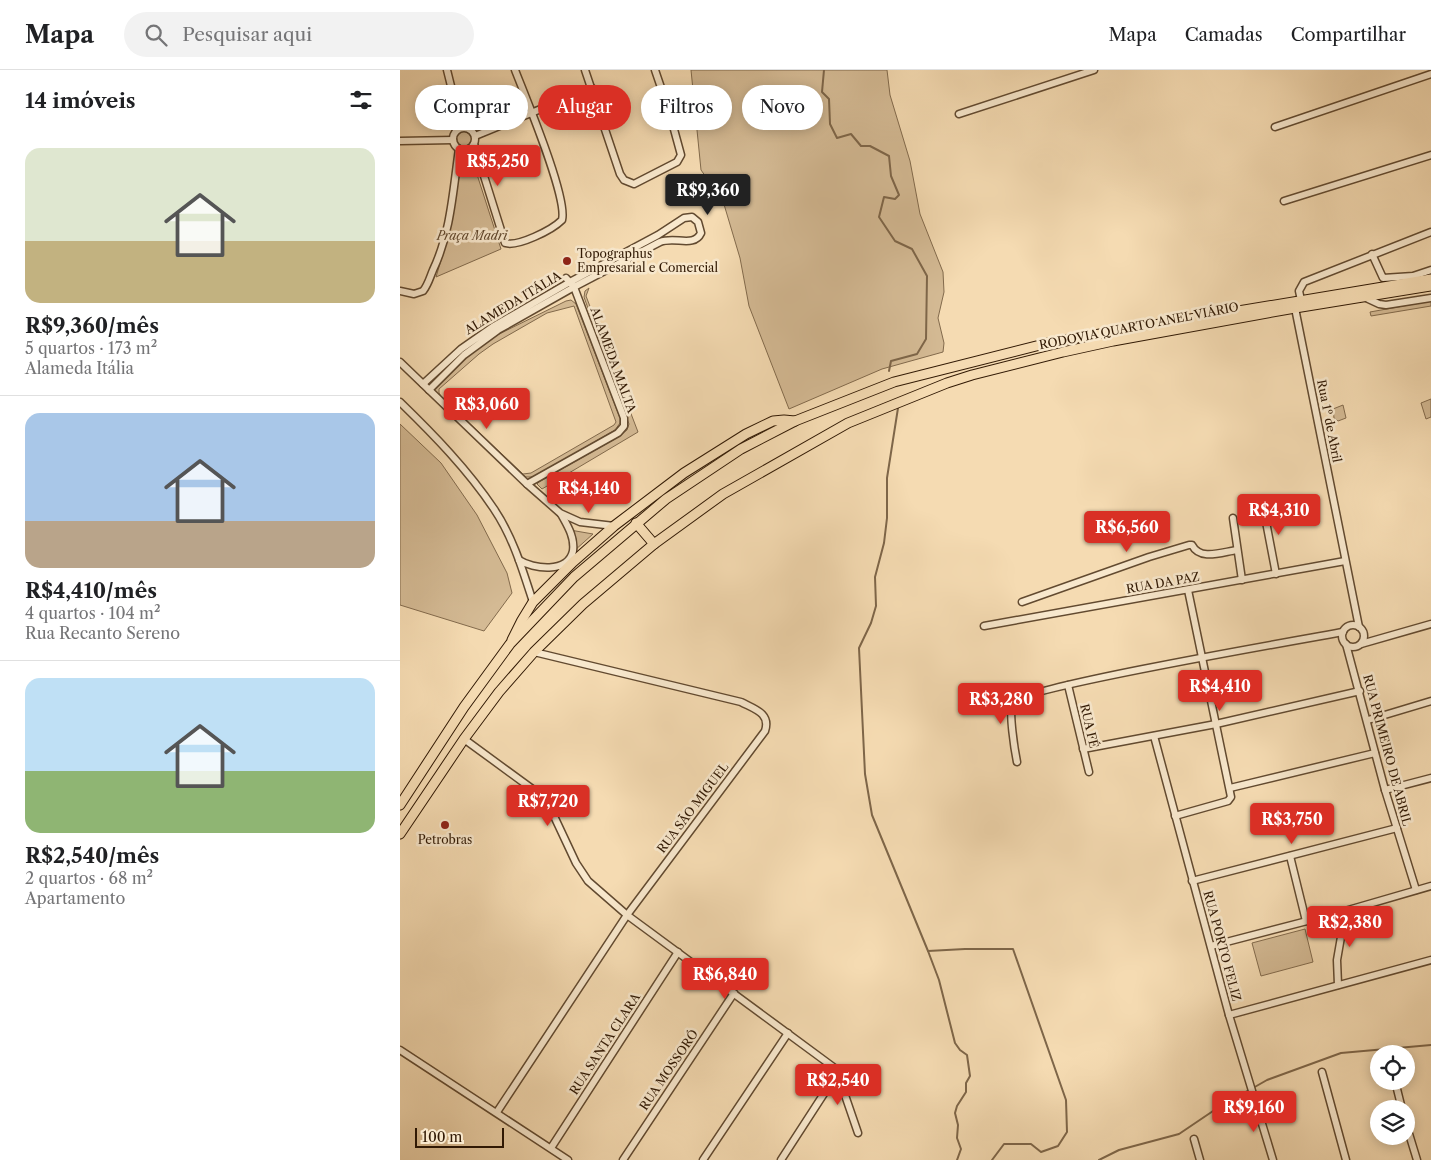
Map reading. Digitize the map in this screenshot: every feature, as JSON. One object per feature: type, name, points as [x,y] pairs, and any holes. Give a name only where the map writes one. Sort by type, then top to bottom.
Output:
[{"type":"highway","name":"RODOVIA QUARTO ANEL VIÁRIO","points":[[400,805],[464,707],[510,644],[574,577],[666,499],[741,449],[795,421],[894,382],[1052,342],[1431,279]]},
{"type":"highway","name":"RODOVIA QUARTO ANEL VIÁRIO","points":[[400,834],[464,739],[499,692],[534,652],[583,604],[654,544],[723,494],[828,434],[872,412],[947,383],[1000,368],[1113,341],[1294,308],[1431,286]]},
{"type":"highway","points":[[510,644],[533,602],[573,562],[614,526],[684,473],[746,434],[773,421],[795,421]]},
{"type":"highway","points":[[636,523],[654,544]]},
{"type":"street","points":[[447,70],[451,85]]},
{"type":"street","points":[[470,130],[475,136],[474,144],[504,243],[516,244],[554,227],[562,220],[563,212],[553,174],[532,112],[515,70]]},
{"type":"street","points":[[585,70],[591,85]]},
{"type":"street","points":[[606,130],[620,174],[629,183],[638,183],[677,162],[681,155],[655,70]]},
{"type":"street","points":[[959,114],[1094,70]]},
{"type":"street","points":[[1275,127],[1431,74]]},
{"type":"street","points":[[475,136],[538,110]]},
{"type":"street","points":[[459,130],[456,132],[453,140],[459,149],[467,150],[474,144]]},
{"type":"street","points":[[400,141],[453,140]]},
{"type":"street","points":[[400,291],[414,294],[423,291],[438,259],[446,236],[459,149]]},
{"type":"street","points":[[1284,201],[1431,155]]},
{"type":"street","name":"ALAMEDA ITÁLIA","points":[[423,384],[477,337],[570,282],[658,235],[688,216],[696,218],[700,226],[700,233],[695,240],[689,242],[675,239],[660,242],[570,282],[464,355],[429,390]]},
{"type":"street","points":[[670,226],[675,239]]},
{"type":"street","points":[[1301,300],[1299,291],[1304,282],[1431,232]]},
{"type":"street","points":[[1372,254],[1383,278]]},
{"type":"street","points":[[1383,278],[1413,276],[1431,270]]},
{"type":"street","points":[[1381,288],[1380,281],[1383,278]]},
{"type":"street","name":"ALAMEDA MALTA","points":[[528,484],[618,433],[624,426],[624,418],[570,282]]},
{"type":"street","points":[[1364,297],[1386,305],[1431,298]]},
{"type":"street","name":"Rua 1º de Abril","points":[[1294,308],[1359,627]]},
{"type":"street","points":[[400,362],[560,513],[570,528],[573,550],[570,558],[565,563],[548,568],[537,568],[519,560]]},
{"type":"street","points":[[400,402],[466,472],[495,510],[519,560],[533,602]]},
{"type":"street","points":[[1262,502],[1276,574]]},
{"type":"street","points":[[560,513],[580,522],[614,526]]},
{"type":"street","points":[[1233,518],[1242,580]]},
{"type":"street","points":[[1022,602],[1188,545],[1192,545],[1196,552],[1203,555],[1237,550]]},
{"type":"street","name":"RUA DA PAZ","points":[[984,626],[1345,561]]},
{"type":"street","points":[[1175,816],[1228,801],[1231,797],[1188,590]]},
{"type":"street","points":[[1343,632],[1343,639],[1346,644],[1354,647],[1431,624]]},
{"type":"street","points":[[1016,762],[1011,718],[1013,702],[1029,695],[1068,685],[1202,658],[1343,632],[1350,626],[1359,627],[1364,635],[1361,644]]},
{"type":"street","name":"RUA PRIMEIRO DE ABRIL","points":[[1346,644],[1368,720],[1375,753],[1416,890]]},
{"type":"street","name":"RUA SÃO MIGUEL","points":[[497,1112],[627,915],[765,731],[767,725],[766,718],[761,712],[741,702],[534,652]]},
{"type":"street","name":"RUA FÉ","points":[[1068,685],[1089,772]]},
{"type":"street","points":[[1083,749],[1216,724],[1360,691]]},
{"type":"street","points":[[1368,720],[1431,701]]},
{"type":"street","name":"RUA PORTO FELIZ","points":[[1154,736],[1229,1015],[1273,1160]]},
{"type":"street","points":[[464,739],[546,799],[581,871],[588,881],[627,915],[834,1066],[838,1072],[858,1133]]},
{"type":"street","points":[[1230,788],[1375,753]]},
{"type":"street","points":[[1386,790],[1431,778]]},
{"type":"street","points":[[1192,881],[1397,828]]},
{"type":"street","points":[[1290,856],[1306,922]]},
{"type":"street","points":[[1211,946],[1306,922],[1431,886]]},
{"type":"street","points":[[1338,913],[1341,937],[1337,960],[1338,985]]},
{"type":"street","name":"RUA SANTA CLARA","points":[[551,1148],[678,952]]},
{"type":"street","points":[[1229,1015],[1431,960]]},
{"type":"street","name":"RUA MOSSORÓ","points":[[623,1160],[734,993]]},
{"type":"street","points":[[702,1160],[788,1033]]},
{"type":"street","points":[[400,1050],[568,1160]]},
{"type":"street","points":[[781,1160],[838,1072]]},
{"type":"street","points":[[1322,1072],[1346,1160]]},
{"type":"street","points":[[1194,1139],[1200,1160]]},
{"type":"street","points":[[1412,1145],[1417,1160]]},
{"type":"green space","points":[[691,70],[887,70],[890,95],[910,161],[920,214],[943,272],[944,292],[938,318],[944,343],[943,352],[882,369],[789,409],[749,306],[740,258],[723,201],[701,170],[697,130],[732,130],[732,85],[692,85]]},
{"type":"green space","points":[[460,130],[468,130],[473,135],[473,143],[468,148],[460,148],[455,143],[455,135]]},
{"type":"green space","name":"Praça Madri","points":[[470,158],[473,162],[501,249],[436,277],[450,230],[460,169],[466,159]]},
{"type":"green space","points":[[589,288],[586,296],[638,432],[542,489],[537,484],[539,482],[620,436],[627,430],[629,424],[584,297],[585,291]]},
{"type":"green space","points":[[571,300],[576,304],[620,418],[620,423],[615,430],[534,477],[526,477],[432,392],[457,365],[489,339]],"holes":[[[574,306],[616,422],[614,425],[531,473],[523,474],[441,396],[439,389],[493,344],[547,313]]]},
{"type":"green space","points":[[1431,301],[1431,306],[1371,316],[1370,312]]},
{"type":"green space","points":[[1431,399],[1431,417],[1426,419],[1421,403]]},
{"type":"green space","points":[[1343,405],[1346,418],[1338,421],[1334,418],[1333,409]]},
{"type":"green space","points":[[400,424],[441,463],[477,515],[507,573],[512,593],[484,631],[400,605]]},
{"type":"green space","points":[[570,530],[593,534],[574,551]]},
{"type":"green space","points":[[1305,929],[1313,962],[1261,976],[1252,943]]},
{"type":"waterway","points":[[824,70],[822,92],[829,99],[830,124],[837,138],[851,134],[861,146],[870,146],[889,156],[891,176],[899,195],[895,199],[884,197],[879,217],[895,241],[912,249],[927,276],[926,339],[917,354],[891,361],[889,371]]},
{"type":"waterway","points":[[898,408],[887,478],[887,518],[884,543],[875,577],[876,606],[871,623],[859,648],[865,774],[872,815],[939,980],[955,1043],[967,1055],[970,1076],[966,1083],[966,1092],[955,1113],[958,1125],[957,1138],[961,1149],[957,1160]]},
{"type":"waterway","points":[[928,951],[1013,949],[1066,1100],[1067,1132],[1058,1146],[1041,1152],[1031,1144],[1004,1144],[992,1160]]},
{"type":"waterway","points":[[1253,1088],[1267,1080],[1341,1053],[1431,1045]]},
{"type":"waterway","points":[[1099,1160],[1119,1150],[1179,1134],[1249,1090]]},
{"type":"place","name":"Topographus Empresarial e Comercial","points":[[567,261]]},
{"type":"place","name":"Petrobras","points":[[445,825]]}]
